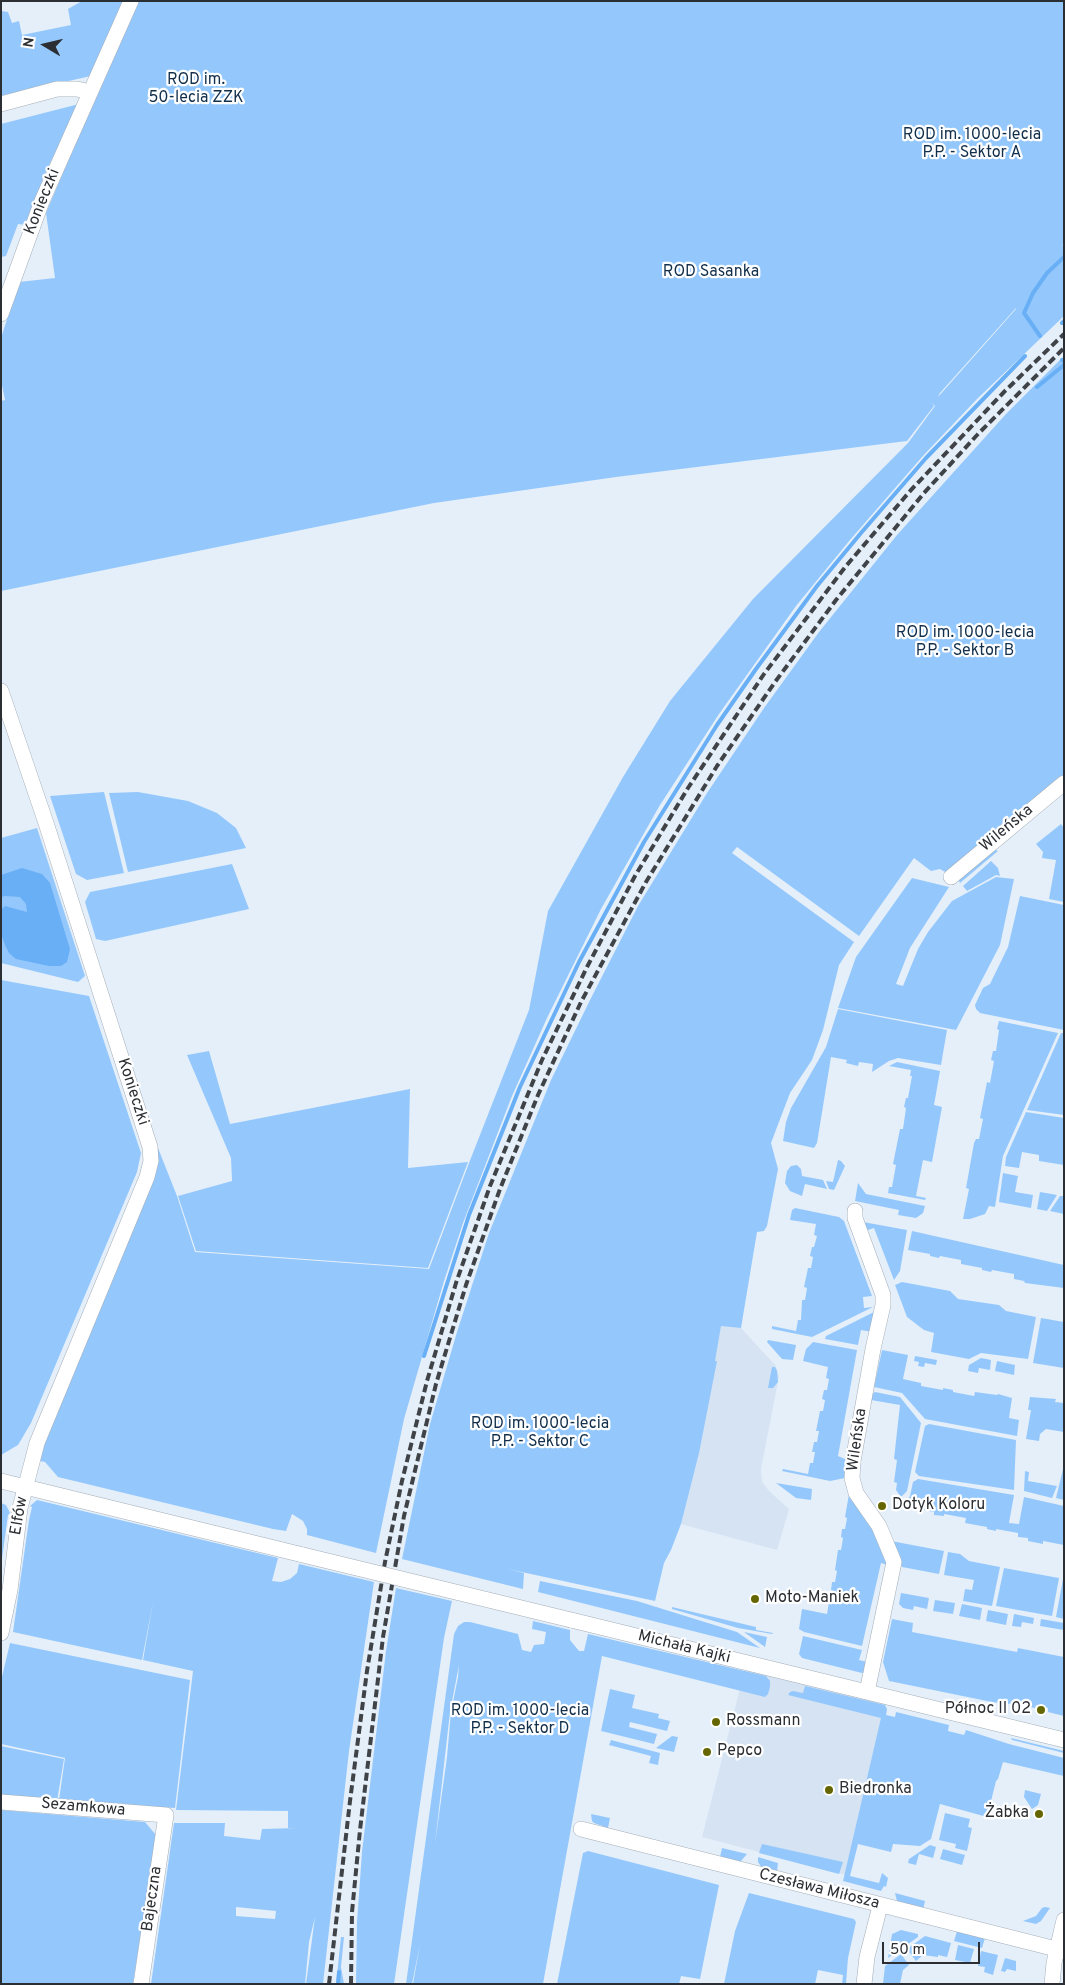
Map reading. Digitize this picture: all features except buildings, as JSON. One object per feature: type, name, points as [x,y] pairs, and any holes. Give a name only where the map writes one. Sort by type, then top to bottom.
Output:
[{"type":"street","name":"Konieczki","points":[[1,314],[42,201],[131,1]]},
{"type":"street","points":[[1,104],[57,89],[77,89],[90,92]]},
{"type":"street","name":"Konieczki","points":[[1,690],[150,1147],[151,1161],[147,1177],[37,1443],[25,1487]]},
{"type":"street","name":"Wileńska","points":[[951,877],[1064,783]]},
{"type":"street","name":"Wileńska","points":[[855,1211],[855,1218],[883,1295],[884,1305],[869,1368],[853,1461],[852,1478],[856,1493],[879,1526],[894,1562],[867,1692]]},
{"type":"street","name":"Michała Kajki","points":[[1,1481],[1064,1740]]},
{"type":"street","name":"Elfów","points":[[1,1633],[10,1590],[20,1508],[25,1487]]},
{"type":"street","name":"Sezamkowa","points":[[1,1802],[166,1815]]},
{"type":"street","name":"Bajeczna","points":[[141,1984],[166,1815]]},
{"type":"street","name":"Czesława Miłosza","points":[[581,1829],[1060,1950]]},
{"type":"street","points":[[864,1984],[867,1957],[880,1906]]},
{"type":"street","points":[[1052,1984],[1060,1950],[1064,1920]]},
{"type":"shaded area","points":[[22,868],[42,874],[50,883],[70,949],[67,962],[61,966],[49,966],[16,959],[9,953],[5,945],[1,934],[1,910],[5,906],[27,912],[26,904],[20,897],[1,897],[1,875]]},
{"type":"shaded area","points":[[721,1325],[741,1328],[776,1366],[779,1376],[761,1469],[762,1482],[789,1509],[777,1550],[681,1524]]},
{"type":"shaded area","points":[[745,1669],[885,1704],[846,1875],[702,1837]]},
{"type":"green space","points":[[82,1],[124,1],[91,76],[1,96],[1,11],[8,12],[12,23],[19,21],[22,35],[71,25],[68,9]]},
{"type":"green space","points":[[136,1],[1064,1],[1064,241],[1062,246],[1064,244],[1064,316],[977,399],[922,457],[796,606],[719,714],[660,805],[601,909],[547,1018],[512,1096],[463,1223],[404,1419],[376,1553],[307,1535],[307,1529],[303,1521],[292,1514],[286,1531],[273,1529],[58,1477],[45,1462],[40,1461],[46,1439],[157,1169],[156,1143],[177,1196],[195,1252],[429,1269],[529,1010],[548,911],[623,777],[670,701],[753,599],[908,443],[935,406],[932,403],[934,406],[907,441],[616,477],[434,503],[1,591],[1,401],[5,400],[1,380],[1,338],[19,282],[55,278],[46,213]],"holes":[[[1016,309],[938,397],[940,393]]]},
{"type":"green space","points":[[79,104],[44,176],[26,225],[18,224],[6,256],[1,257],[1,124]]},
{"type":"green space","points":[[1064,356],[1064,775],[947,873],[940,869],[931,871],[914,858],[859,936],[737,847],[732,853],[854,942],[839,965],[823,1030],[812,1060],[790,1093],[771,1143],[778,1169],[767,1226],[764,1231],[757,1232],[741,1328],[721,1326],[715,1361],[717,1361],[699,1453],[681,1524],[664,1563],[655,1601],[508,1569],[524,1573],[523,1589],[402,1559],[430,1424],[489,1233],[551,1080],[638,906],[707,793],[764,708],[819,632],[897,535],[1006,414]]},
{"type":"green space","points":[[104,792],[124,873],[87,880],[76,874],[50,796]]},
{"type":"green space","points":[[138,792],[188,801],[217,813],[236,828],[246,848],[128,872],[109,793]]},
{"type":"green space","points":[[1061,824],[1064,828],[1064,902],[1049,899],[1056,860],[1042,858],[1043,852],[1036,844]]},
{"type":"green space","points":[[37,828],[85,976],[78,982],[1,963],[1,838]]},
{"type":"green space","points":[[993,849],[998,851],[960,883],[958,879]]},
{"type":"green space","points":[[991,861],[998,868],[1000,876],[996,875],[967,891],[963,886]]},
{"type":"green space","points":[[232,864],[249,909],[105,941],[96,939],[85,902],[90,892]]},
{"type":"green space","points":[[996,877],[1014,879],[1000,945],[956,1030],[838,1008],[856,957],[912,878],[949,887],[910,948],[896,984],[903,986],[918,949],[928,932],[952,901]]},
{"type":"green space","points":[[1020,896],[1064,905],[1064,1030],[980,1013],[976,1009],[975,1005],[983,988],[990,984],[1008,947]]},
{"type":"green space","points":[[1,980],[89,996],[141,1153],[137,1172],[31,1423],[18,1445],[1,1455]]},
{"type":"green space","points":[[838,1009],[947,1030],[941,1065],[898,1058],[889,1061],[872,1072],[873,1064],[859,1062],[858,1066],[846,1063],[847,1060],[831,1057],[817,1143],[814,1148],[783,1141],[786,1122],[791,1108],[826,1047]]},
{"type":"green space","points":[[999,1021],[1058,1033],[1003,1156],[995,1207],[989,1206],[985,1214],[970,1219],[963,1219],[969,1189],[966,1188],[974,1143],[976,1139],[979,1139],[983,1119],[980,1118],[987,1082],[990,1083],[994,1061],[991,1060],[993,1051],[996,1051]]},
{"type":"green space","points":[[1061,1033],[1064,1033],[1064,1115],[1027,1110]]},
{"type":"green space","points":[[209,1051],[230,1124],[410,1089],[408,1168],[468,1162],[428,1268],[196,1251],[178,1196],[232,1181],[231,1158],[187,1055]]},
{"type":"green space","points":[[897,1062],[940,1071],[934,1105],[942,1107],[932,1162],[923,1160],[916,1196],[926,1198],[925,1200],[888,1193],[889,1187],[892,1187],[896,1165],[893,1164],[900,1129],[903,1129],[906,1108],[904,1107],[906,1098],[908,1098],[912,1076],[910,1076],[911,1070],[889,1066]]},
{"type":"green space","points":[[1026,1112],[1064,1118],[1064,1165],[1039,1161],[1039,1155],[1022,1152],[1019,1168],[1005,1166],[1006,1157]]},
{"type":"green space","points":[[838,1160],[845,1166],[834,1190],[829,1189],[826,1181],[833,1182]]},
{"type":"green space","points":[[797,1165],[801,1169],[802,1176],[823,1180],[827,1189],[805,1184],[802,1196],[790,1191],[785,1183],[787,1171],[791,1166]]},
{"type":"green space","points":[[1003,1173],[1018,1176],[1015,1192],[1033,1195],[1031,1208],[999,1202]]},
{"type":"green space","points":[[858,1183],[866,1194],[925,1206],[923,1213],[916,1218],[898,1215],[899,1210],[855,1201]]},
{"type":"green space","points":[[1040,1192],[1057,1195],[1047,1211],[1037,1209]]},
{"type":"green space","points":[[1060,1196],[1064,1196],[1064,1214],[1050,1211]]},
{"type":"green space","points":[[795,1208],[839,1217],[844,1221],[872,1296],[863,1297],[864,1308],[873,1307],[812,1337],[772,1329],[772,1326],[796,1331],[798,1320],[801,1320],[802,1300],[805,1300],[807,1288],[804,1287],[808,1268],[811,1268],[813,1257],[810,1256],[817,1236],[814,1235],[816,1224],[790,1220],[792,1210]]},
{"type":"green space","points":[[863,1222],[907,1230],[900,1271],[894,1280],[874,1228],[865,1231]]},
{"type":"green space","points":[[912,1231],[1064,1265],[1064,1288],[1025,1283],[1024,1281],[1014,1279],[1014,1274],[982,1270],[982,1268],[961,1264],[961,1260],[940,1256],[939,1258],[930,1256],[930,1254],[908,1250]]},
{"type":"green space","points":[[902,1282],[950,1291],[958,1299],[999,1305],[1006,1311],[1036,1317],[1028,1359],[981,1353],[969,1359],[931,1352],[934,1333],[924,1330],[907,1317],[895,1285]]},
{"type":"green space","points":[[878,1310],[872,1332],[861,1330],[858,1345],[825,1339],[826,1336]]},
{"type":"green space","points":[[1041,1318],[1064,1322],[1064,1368],[1033,1363]]},
{"type":"green space","points":[[768,1340],[796,1345],[793,1360],[782,1359],[767,1342]]},
{"type":"green space","points":[[813,1342],[857,1350],[838,1456],[847,1460],[845,1478],[830,1481],[782,1471],[783,1469],[808,1474],[810,1463],[813,1463],[815,1452],[812,1452],[814,1442],[817,1442],[819,1431],[816,1431],[820,1411],[823,1411],[825,1400],[822,1399],[824,1390],[827,1390],[829,1379],[826,1378],[828,1367],[803,1361],[806,1349]]},
{"type":"green space","points":[[882,1350],[908,1355],[903,1379],[921,1383],[921,1386],[943,1390],[943,1388],[974,1396],[975,1392],[998,1394],[1012,1398],[1009,1418],[1019,1420],[1017,1436],[925,1419],[902,1393],[874,1387]]},
{"type":"green space","points":[[915,1356],[937,1360],[936,1365],[925,1363],[924,1367],[918,1366],[919,1362],[914,1361]]},
{"type":"green space","points":[[981,1358],[991,1360],[990,1370],[979,1368],[978,1373],[968,1371],[969,1365]]},
{"type":"green space","points":[[997,1361],[1015,1365],[1014,1375],[995,1371]]},
{"type":"green space","points":[[772,1367],[775,1367],[777,1371],[778,1382],[773,1388],[768,1388]]},
{"type":"green space","points":[[875,1392],[900,1397],[921,1423],[907,1491],[901,1497],[896,1490],[897,1483],[894,1482],[897,1460],[894,1459],[900,1405],[871,1400],[872,1394]]},
{"type":"green space","points":[[1030,1397],[1056,1399],[1055,1402],[1064,1403],[1064,1432],[1046,1429],[1040,1434],[1039,1441],[1026,1439],[1031,1410],[1028,1410]]},
{"type":"green space","points":[[929,1424],[1016,1440],[1014,1490],[919,1476],[915,1472],[925,1426]]},
{"type":"green space","points":[[1064,1465],[1064,1500],[1056,1498]]},
{"type":"green space","points":[[1025,1471],[1029,1472],[1028,1481],[1057,1486],[1052,1498],[1024,1491]]},
{"type":"green space","points":[[918,1479],[1014,1495],[1009,1523],[1019,1524],[1024,1497],[1064,1506],[1064,1545],[1043,1541],[1043,1544],[1028,1541],[1028,1538],[1018,1537],[1018,1533],[996,1529],[996,1531],[987,1529],[987,1527],[965,1523],[966,1518],[944,1514],[944,1516],[934,1515],[934,1512],[912,1508],[912,1506],[905,1504],[910,1496],[913,1482]]},
{"type":"green space","points":[[776,1483],[812,1489],[811,1500],[796,1498]]},
{"type":"green space","points":[[849,1494],[874,1530],[888,1565],[881,1563],[862,1646],[804,1632],[799,1629],[802,1609],[827,1614],[829,1602],[832,1602],[834,1591],[831,1590],[832,1582],[835,1582],[838,1550],[841,1550],[842,1529],[845,1529]]},
{"type":"green space","points":[[37,1500],[278,1558],[272,1581],[281,1582],[290,1579],[297,1573],[299,1564],[374,1582],[349,1751],[323,1984],[306,1984],[315,1917],[309,1942],[305,1984],[151,1984],[174,1823],[225,1823],[224,1836],[260,1840],[262,1829],[297,1828],[288,1828],[288,1811],[176,1810],[193,1671],[143,1660],[153,1602],[142,1660],[13,1632],[32,1507],[30,1506]],"holes":[[[236,1907],[276,1911],[275,1919],[236,1916]]]},
{"type":"green space","points":[[1,1503],[6,1505],[10,1513],[8,1515],[1,1566]]},
{"type":"green space","points":[[891,1541],[944,1551],[939,1574],[902,1567]]},
{"type":"green space","points":[[948,1552],[960,1554],[969,1561],[1000,1567],[992,1606],[963,1601],[965,1589],[972,1590],[974,1580],[944,1575]]},
{"type":"green space","points":[[1004,1568],[1059,1578],[1052,1616],[996,1606]]},
{"type":"green space","points":[[1064,1579],[1064,1619],[1056,1617]]},
{"type":"green space","points":[[540,1581],[637,1601],[737,1632],[760,1648],[538,1592]]},
{"type":"green space","points":[[396,1588],[452,1601],[444,1638],[394,1984],[356,1984],[357,1922],[362,1852],[386,1651]]},
{"type":"green space","points":[[901,1593],[929,1598],[927,1609],[914,1606],[913,1610],[903,1608],[899,1604]]},
{"type":"green space","points":[[935,1600],[955,1603],[953,1614],[933,1611]]},
{"type":"green space","points":[[962,1604],[982,1608],[980,1620],[959,1616]]},
{"type":"green space","points":[[672,1607],[756,1627],[756,1630],[773,1633],[738,1628],[672,1609]]},
{"type":"green space","points":[[988,1610],[1008,1614],[1006,1625],[986,1621]]},
{"type":"green space","points":[[1014,1614],[1034,1618],[1033,1624],[1022,1622],[1021,1627],[1012,1626]]},
{"type":"green space","points":[[892,1619],[913,1623],[912,1632],[1017,1652],[1018,1648],[1064,1657],[1064,1716],[1048,1712],[1048,1708],[1036,1705],[1035,1708],[992,1702],[889,1681],[883,1662]]},
{"type":"green space","points":[[1041,1619],[1064,1623],[1064,1630],[1040,1626]]},
{"type":"green space","name":"ROD im. 1000-lecia P.P. - Sektor D","points":[[533,1621],[570,1630],[570,1640],[579,1651],[584,1651],[588,1634],[766,1676],[770,1681],[770,1687],[765,1697],[602,1656],[543,1984],[413,1984],[420,1944],[412,1984],[406,1984],[454,1634],[458,1626],[464,1622],[470,1622],[518,1634],[522,1650],[531,1652],[534,1645],[544,1644],[546,1632],[532,1629]],"holes":[[[459,1665],[451,1712],[435,1844],[450,1712]]]},
{"type":"green space","points":[[744,1632],[767,1637],[765,1647]]},
{"type":"green space","points":[[803,1636],[862,1650],[859,1660],[867,1662],[866,1674],[802,1658],[799,1654]]},
{"type":"green space","points":[[10,1643],[190,1680],[175,1808],[59,1800],[65,1758],[1,1744],[1,1681]]},
{"type":"green space","points":[[805,1686],[885,1705],[887,1709],[886,1715],[895,1717],[896,1712],[949,1725],[948,1731],[964,1735],[966,1730],[1009,1744],[1064,1758],[1064,1776],[1003,1762],[987,1817],[940,1804],[931,1839],[920,1846],[893,1844],[891,1852],[858,1844],[850,1876],[879,1883],[882,1873],[888,1878],[886,1887],[884,1886],[881,1891],[843,1881],[881,1718],[788,1695],[793,1691],[803,1693]]},
{"type":"green space","points":[[610,1689],[635,1695],[632,1708],[659,1714],[658,1718],[670,1721],[667,1731],[630,1722],[629,1727],[657,1734],[654,1744],[601,1731]]},
{"type":"green space","points":[[672,1736],[678,1737],[674,1752],[656,1748]]},
{"type":"green space","points":[[1011,1738],[1064,1751],[1064,1753],[1012,1740]]},
{"type":"green space","points":[[611,1740],[660,1753],[658,1765],[649,1763],[651,1756],[609,1745]]},
{"type":"green space","points":[[1,1746],[64,1759],[57,1801],[1,1796]]},
{"type":"green space","points":[[1025,1790],[1041,1794],[1038,1805],[1032,1809],[1024,1797]]},
{"type":"green space","points":[[1,1810],[145,1822],[156,1835],[133,1984],[1,1984]]},
{"type":"green space","points":[[945,1813],[970,1819],[968,1827],[972,1828],[967,1851],[955,1848],[956,1844],[939,1840]]},
{"type":"green space","points":[[591,1814],[610,1818],[608,1828],[594,1823]]},
{"type":"green space","points":[[762,1844],[843,1862],[839,1874],[759,1853]]},
{"type":"green space","points":[[930,1845],[936,1847],[933,1858],[919,1854],[916,1865],[908,1863],[909,1859]]},
{"type":"green space","points":[[722,1848],[747,1854],[741,1861],[735,1861],[720,1857]]},
{"type":"green space","points":[[943,1849],[965,1855],[962,1865],[940,1859]]},
{"type":"green space","points":[[588,1851],[719,1885],[700,1979],[681,1976],[679,1984],[557,1984],[583,1853]]},
{"type":"green space","points":[[758,1857],[778,1863],[777,1872],[762,1868],[758,1862]]},
{"type":"green space","points":[[749,1893],[854,1919],[856,1922],[848,1958],[846,1984],[842,1984],[843,1975],[818,1970],[815,1984],[724,1984],[735,1931]]},
{"type":"green space","points":[[895,1893],[925,1901],[923,1910],[897,1901]]},
{"type":"green space","points":[[1045,1907],[1050,1908],[1041,1921],[1036,1924],[1023,1921],[1036,1916]]},
{"type":"green space","points":[[901,1930],[918,1934],[918,1937],[888,1958],[892,1934]]},
{"type":"green space","points":[[957,1931],[985,1938],[982,1948],[954,1941]]},
{"type":"green space","points":[[925,1936],[951,1943],[947,1957],[923,1955],[916,1961],[907,1949]]},
{"type":"green space","points":[[341,1937],[344,1937],[341,1967],[344,1984],[336,1984]]},
{"type":"green space","points":[[958,1945],[974,1949],[970,1963],[955,1960]]},
{"type":"green space","points":[[981,1951],[998,1955],[993,1975],[984,1972],[985,1967],[978,1966]]},
{"type":"green space","points":[[901,1954],[909,1965],[903,1970],[900,1984],[883,1984],[885,1966]]},
{"type":"green space","points":[[1005,1958],[1016,1961],[1016,1971],[1007,1969],[1005,1972],[1001,1971]]},
{"type":"waterway","points":[[1040,336],[1024,313],[1033,293],[1047,273],[1064,257]]},
{"type":"waterway","points":[[424,1356],[469,1215],[520,1087],[579,962],[644,842],[717,725],[817,586],[926,458],[1025,356]]},
{"type":"waterway","points":[[1037,387],[1064,365]]},
{"type":"waterway","points":[[338,1984],[339,1972]]},
{"type":"railway","points":[[329,1984],[367,1671],[385,1562],[402,1481],[427,1381],[456,1283],[490,1186],[542,1060],[587,967],[635,876],[688,788],[764,674],[846,566],[911,490],[1004,392],[1064,334]]},
{"type":"railway","points":[[351,1984],[352,1912],[360,1830],[383,1637],[404,1516],[436,1384],[466,1285],[500,1189],[538,1095],[581,1002],[646,882],[717,766],[775,682],[836,600],[924,493],[978,434],[1064,348]]},
{"type":"place","name":"Dotyk Koloru","points":[[882,1506]]},
{"type":"place","name":"Moto-Maniek","points":[[755,1599]]},
{"type":"place","name":"Północ II 02","points":[[1041,1710]]},
{"type":"place","name":"Rossmann","points":[[716,1722]]},
{"type":"place","name":"Pepco","points":[[707,1752]]},
{"type":"place","name":"Biedronka","points":[[829,1790]]},
{"type":"place","name":"Żabka","points":[[1039,1814]]},
{"type":"park label","name":"ROD im. 50-lecia ZZK","points":[[196,90]]},
{"type":"park label","name":"ROD im. 1000-lecia P.P. - Sektor A","points":[[972,145]]},
{"type":"park label","name":"ROD Sasanka","points":[[711,273]]},
{"type":"park label","name":"ROD im. 1000-lecia P.P. - Sektor B","points":[[965,643]]},
{"type":"park label","name":"ROD im. 1000-lecia P.P. - Sektor C","points":[[540,1434]]}]
